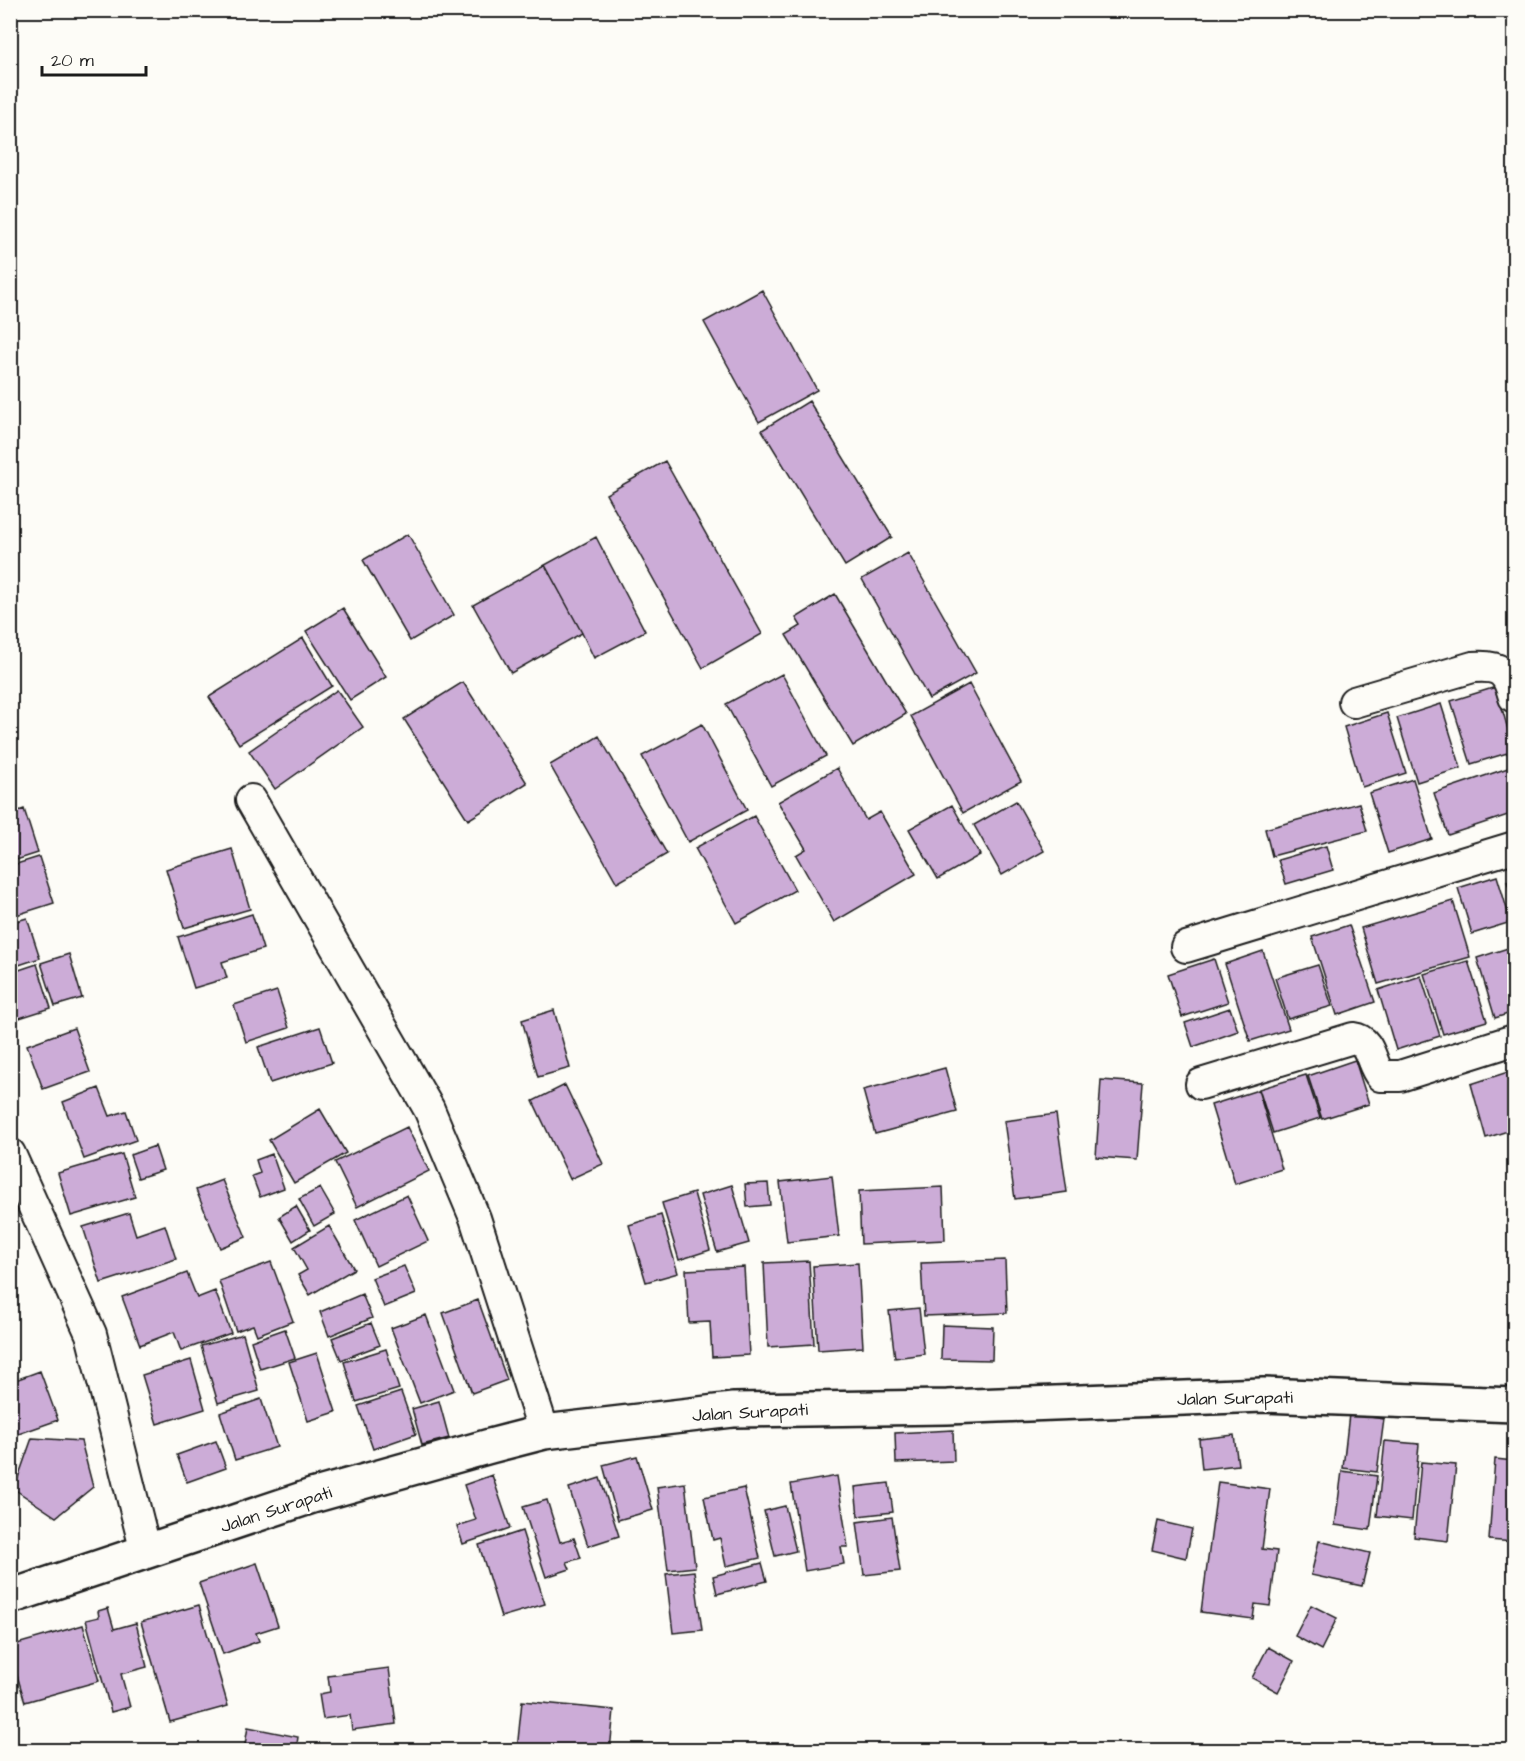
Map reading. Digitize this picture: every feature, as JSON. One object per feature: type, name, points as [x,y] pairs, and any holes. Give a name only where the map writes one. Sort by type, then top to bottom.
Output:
[{"type":"street","points":[[1354,702],[1473,667],[1490,666],[1503,672],[1515,697]]},
{"type":"street","points":[[251,800],[429,1109],[475,1218],[544,1432]]},
{"type":"street","points":[[1186,947],[1515,847]]},
{"type":"street","points":[[1201,1084],[1353,1038],[1365,1042],[1375,1070],[1381,1076],[1386,1077],[1400,1076],[1515,1040]]},
{"type":"street","points":[[10,1154],[91,1334],[146,1552]]},
{"type":"street","name":"Jalan Surapati","points":[[10,1596],[312,1496],[544,1432],[733,1410],[947,1407],[1263,1395],[1515,1405]]},
{"type":"building","points":[[762,290],[817,390],[759,422],[704,322]]},
{"type":"building","points":[[809,401],[892,537],[845,566],[762,430]]},
{"type":"building","points":[[665,461],[762,634],[703,668],[606,494]]},
{"type":"building","points":[[408,534],[454,615],[410,641],[363,560]]},
{"type":"building","points":[[596,537],[645,631],[594,658],[545,565]]},
{"type":"building","points":[[908,553],[976,673],[929,699],[862,579]]},
{"type":"building","points":[[545,565],[582,633],[511,673],[473,605]]},
{"type":"building","points":[[835,594],[906,714],[853,746],[786,635],[801,626],[796,618]]},
{"type":"building","points":[[343,608],[386,677],[350,700],[306,631]]},
{"type":"building","points":[[303,638],[332,686],[239,744],[209,697]]},
{"type":"building","points":[[782,674],[826,756],[771,786],[726,704]]},
{"type":"building","points":[[463,682],[527,783],[468,820],[404,719]]},
{"type":"building","points":[[969,684],[1021,781],[963,813],[911,716]]},
{"type":"building","points":[[1496,687],[1514,751],[1471,764],[1451,701]]},
{"type":"building","points":[[337,690],[363,727],[275,789],[249,751]]},
{"type":"building","points":[[1441,704],[1461,768],[1417,782],[1397,718]]},
{"type":"building","points":[[1387,713],[1406,773],[1362,787],[1344,727]]},
{"type":"building","points":[[702,724],[747,810],[688,842],[642,756]]},
{"type":"building","points":[[599,736],[667,854],[617,883],[550,765]]},
{"type":"building","points":[[1511,767],[1514,777],[1514,813],[1448,835],[1434,793]]},
{"type":"building","points":[[837,768],[866,820],[880,812],[916,874],[834,922],[796,855],[806,849],[778,802]]},
{"type":"building","points":[[1413,779],[1432,839],[1388,853],[1369,793]]},
{"type":"building","points":[[1016,801],[1044,851],[1002,875],[974,825]]},
{"type":"building","points":[[1359,803],[1367,831],[1272,856],[1265,829]]},
{"type":"building","points":[[952,805],[980,855],[938,879],[909,829]]},
{"type":"building","points":[[24,809],[38,853],[10,862],[10,814]]},
{"type":"building","points":[[754,816],[795,890],[736,923],[695,848]]},
{"type":"building","points":[[1326,846],[1333,870],[1286,884],[1278,860]]},
{"type":"building","points":[[232,849],[250,909],[184,928],[166,869]]},
{"type":"building","points":[[39,857],[54,903],[10,917],[10,866]]},
{"type":"building","points":[[1497,876],[1511,922],[1472,934],[1458,888]]},
{"type":"building","points":[[1514,879],[1514,907],[1507,881]]},
{"type":"building","points":[[1453,901],[1470,957],[1378,984],[1361,928]]},
{"type":"building","points":[[252,914],[263,949],[222,962],[227,978],[194,988],[178,937]]},
{"type":"building","points":[[27,918],[40,958],[10,968],[10,923]]},
{"type":"building","points":[[1349,925],[1375,1002],[1337,1015],[1312,937]]},
{"type":"building","points":[[1514,946],[1514,1012],[1495,1018],[1477,958]]},
{"type":"building","points":[[1263,951],[1289,1029],[1250,1041],[1225,964]]},
{"type":"building","points":[[69,954],[82,998],[55,1006],[41,963]]},
{"type":"building","points":[[1214,959],[1228,1002],[1182,1017],[1168,974]]},
{"type":"building","points":[[1468,961],[1487,1021],[1443,1034],[1424,974]]},
{"type":"building","points":[[37,964],[51,1008],[10,1021],[10,973]]},
{"type":"building","points":[[1318,965],[1332,1006],[1288,1019],[1275,978]]},
{"type":"building","points":[[1421,976],[1440,1036],[1396,1050],[1378,990]]},
{"type":"building","points":[[277,991],[289,1028],[246,1042],[234,1005]]},
{"type":"building","points":[[1230,1008],[1238,1031],[1193,1047],[1185,1023]]},
{"type":"building","points":[[554,1010],[570,1068],[538,1077],[522,1020]]},
{"type":"building","points":[[320,1027],[332,1063],[270,1083],[258,1047]]},
{"type":"building","points":[[74,1028],[90,1072],[43,1089],[27,1045]]},
{"type":"building","points":[[1355,1060],[1369,1104],[1322,1119],[1308,1076]]},
{"type":"building","points":[[945,1068],[957,1112],[875,1134],[863,1090]]},
{"type":"building","points":[[1514,1070],[1514,1129],[1486,1138],[1471,1084]]},
{"type":"building","points":[[1306,1075],[1320,1118],[1273,1133],[1259,1089]]},
{"type":"building","points":[[1101,1080],[1143,1083],[1137,1160],[1096,1157]]},
{"type":"building","points":[[565,1085],[603,1164],[570,1179],[533,1101]]},
{"type":"building","points":[[99,1088],[110,1116],[126,1111],[136,1140],[84,1159],[63,1102]]},
{"type":"building","points":[[1258,1090],[1282,1169],[1235,1184],[1211,1105]]},
{"type":"building","points":[[320,1109],[346,1153],[294,1183],[269,1140]]},
{"type":"building","points":[[1056,1114],[1067,1192],[1015,1199],[1004,1121]]},
{"type":"building","points":[[407,1127],[429,1171],[357,1207],[335,1162]]},
{"type":"building","points":[[155,1146],[163,1170],[138,1178],[130,1155]]},
{"type":"building","points":[[122,1154],[135,1197],[71,1216],[58,1173]]},
{"type":"building","points":[[272,1154],[284,1188],[260,1197],[252,1176],[260,1173],[256,1160]]},
{"type":"building","points":[[832,1176],[839,1236],[787,1242],[780,1182]]},
{"type":"building","points":[[222,1180],[246,1237],[220,1248],[196,1190]]},
{"type":"building","points":[[768,1183],[770,1205],[747,1207],[745,1184]]},
{"type":"building","points":[[732,1185],[749,1243],[717,1252],[700,1195]]},
{"type":"building","points":[[943,1187],[945,1240],[861,1244],[859,1191]]},
{"type":"building","points":[[320,1188],[335,1214],[314,1226],[299,1199]]},
{"type":"building","points":[[694,1193],[710,1250],[679,1260],[662,1203]]},
{"type":"building","points":[[407,1195],[428,1241],[376,1266],[355,1220]]},
{"type":"building","points":[[296,1206],[310,1230],[293,1241],[279,1217]]},
{"type":"building","points":[[129,1213],[136,1235],[165,1225],[176,1259],[101,1283],[83,1227]]},
{"type":"building","points":[[661,1215],[678,1273],[646,1282],[629,1225]]},
{"type":"building","points":[[329,1226],[354,1269],[310,1295],[298,1275],[307,1270],[294,1247]]},
{"type":"building","points":[[1005,1260],[1007,1313],[924,1316],[921,1263]]},
{"type":"building","points":[[809,1261],[814,1344],[768,1347],[764,1263]]},
{"type":"building","points":[[271,1262],[293,1321],[257,1335],[253,1325],[236,1331],[219,1281]]},
{"type":"building","points":[[858,1263],[863,1347],[818,1350],[813,1266]]},
{"type":"building","points":[[404,1266],[416,1294],[384,1307],[372,1278]]},
{"type":"building","points":[[744,1267],[749,1355],[712,1357],[710,1322],[689,1323],[686,1270]]},
{"type":"building","points":[[187,1273],[197,1298],[215,1291],[231,1333],[181,1351],[174,1332],[140,1345],[122,1297]]},
{"type":"building","points":[[362,1294],[372,1318],[329,1336],[320,1312]]},
{"type":"building","points":[[478,1300],[507,1380],[472,1393],[443,1313]]},
{"type":"building","points":[[919,1308],[924,1354],[895,1358],[889,1311]]},
{"type":"building","points":[[426,1315],[454,1390],[420,1403],[391,1328]]},
{"type":"building","points":[[371,1323],[380,1345],[341,1360],[332,1338]]},
{"type":"building","points":[[942,1325],[993,1327],[992,1360],[941,1359]]},
{"type":"building","points":[[285,1329],[295,1358],[260,1369],[251,1341]]},
{"type":"building","points":[[243,1334],[259,1391],[218,1403],[201,1346]]},
{"type":"building","points":[[386,1349],[399,1389],[356,1402],[344,1362]]},
{"type":"building","points":[[317,1353],[336,1412],[308,1421],[289,1362]]},
{"type":"building","points":[[191,1360],[205,1409],[157,1424],[142,1375]]},
{"type":"building","points":[[40,1371],[58,1420],[10,1437],[10,1382]]},
{"type":"building","points":[[401,1392],[416,1434],[373,1449],[358,1406]]},
{"type":"building","points":[[261,1399],[277,1447],[235,1460],[220,1413]]},
{"type":"building","points":[[439,1401],[449,1438],[422,1445],[412,1409]]},
{"type":"building","points":[[1349,1414],[1384,1419],[1377,1472],[1343,1468]]},
{"type":"building","points":[[953,1430],[954,1461],[896,1463],[895,1433]]},
{"type":"building","points":[[1234,1435],[1238,1465],[1202,1469],[1199,1439]]},
{"type":"building","points":[[32,1438],[81,1441],[93,1487],[56,1517],[14,1489]]},
{"type":"building","points":[[216,1441],[226,1468],[187,1482],[177,1455]]},
{"type":"building","points":[[1385,1441],[1419,1444],[1412,1520],[1377,1516]]},
{"type":"building","points":[[637,1456],[653,1510],[618,1520],[603,1465]]},
{"type":"building","points":[[1495,1459],[1514,1461],[1514,1542],[1489,1540]]},
{"type":"building","points":[[1421,1462],[1456,1465],[1448,1541],[1414,1537]]},
{"type":"building","points":[[1342,1471],[1377,1476],[1370,1530],[1335,1525]]},
{"type":"building","points":[[492,1475],[510,1528],[463,1544],[457,1526],[476,1520],[464,1485]]},
{"type":"building","points":[[837,1476],[848,1547],[841,1547],[844,1564],[805,1571],[791,1484]]},
{"type":"building","points":[[600,1478],[619,1536],[588,1546],[569,1488]]},
{"type":"building","points":[[1218,1482],[1270,1489],[1262,1549],[1277,1551],[1270,1606],[1255,1604],[1253,1619],[1201,1612]]},
{"type":"building","points":[[685,1483],[695,1567],[668,1570],[657,1487]]},
{"type":"building","points":[[889,1483],[893,1512],[858,1516],[855,1487]]},
{"type":"building","points":[[744,1488],[760,1558],[726,1566],[720,1538],[713,1540],[704,1497]]},
{"type":"building","points":[[547,1500],[560,1542],[574,1538],[581,1558],[567,1562],[570,1569],[546,1577],[523,1507]]},
{"type":"building","points":[[785,1506],[796,1551],[775,1556],[764,1511]]},
{"type":"building","points":[[892,1517],[900,1571],[864,1575],[857,1522]]},
{"type":"building","points":[[1158,1521],[1192,1529],[1186,1558],[1152,1550]]},
{"type":"building","points":[[522,1531],[545,1604],[501,1617],[479,1545]]},
{"type":"building","points":[[1319,1541],[1370,1553],[1362,1586],[1311,1575]]},
{"type":"building","points":[[257,1563],[278,1626],[256,1633],[259,1641],[223,1654],[199,1583]]},
{"type":"building","points":[[762,1563],[767,1581],[717,1594],[713,1576]]},
{"type":"building","points":[[694,1571],[702,1630],[673,1633],[666,1574]]},
{"type":"building","points":[[199,1605],[228,1706],[170,1722],[141,1622]]},
{"type":"building","points":[[1311,1605],[1337,1618],[1321,1650],[1295,1636]]},
{"type":"building","points":[[108,1608],[114,1629],[136,1623],[147,1667],[121,1674],[130,1707],[111,1712],[86,1620],[99,1617],[98,1611]]},
{"type":"building","points":[[83,1625],[99,1681],[25,1702],[10,1646]]},
{"type":"building","points":[[1268,1647],[1294,1661],[1278,1692],[1252,1678]]},
{"type":"building","points":[[389,1668],[396,1724],[352,1730],[350,1715],[323,1719],[319,1694],[330,1692],[328,1676]]},
{"type":"building","points":[[522,1701],[614,1710],[610,1750],[517,1750]]},
{"type":"building","points":[[248,1727],[298,1737],[296,1750],[244,1750]]}]
